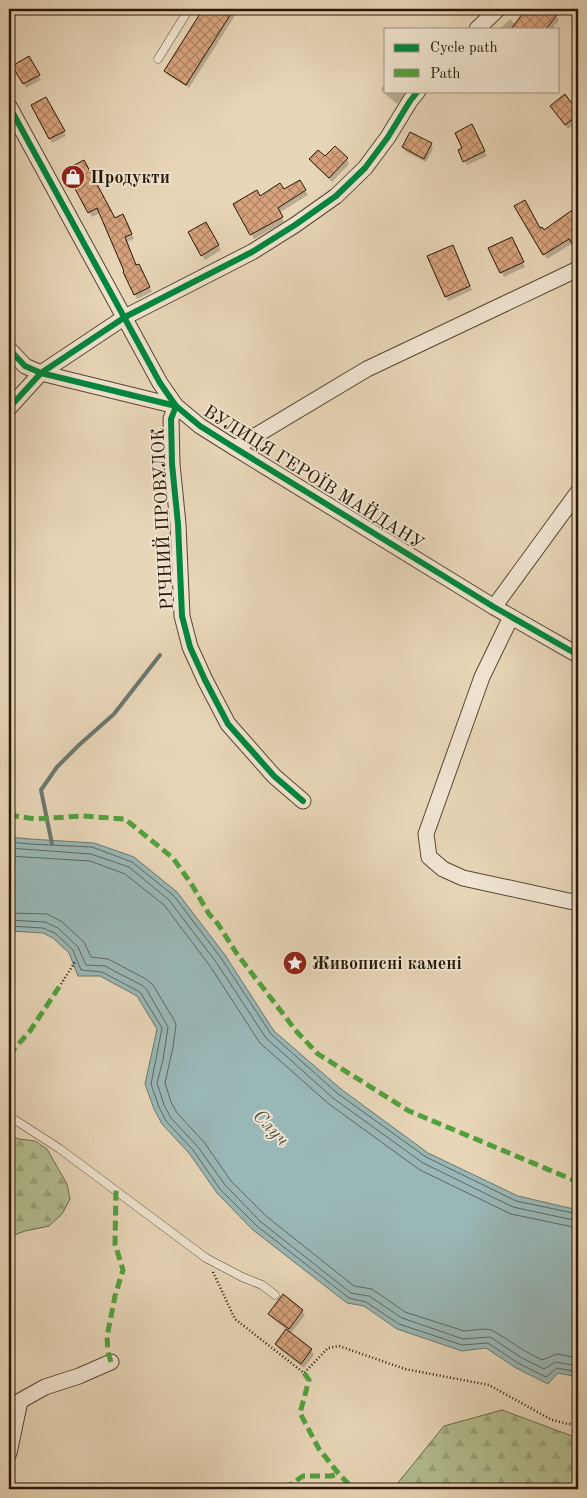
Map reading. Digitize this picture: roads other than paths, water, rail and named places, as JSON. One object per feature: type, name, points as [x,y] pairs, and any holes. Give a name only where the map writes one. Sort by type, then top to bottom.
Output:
[{"type":"street","points":[[478,28],[498,9]]},
{"type":"street","points":[[9,408],[41,373],[125,317],[252,252],[336,196],[366,168],[417,92]]},
{"type":"street","name":"ВУЛИЦЯ ГЕРОЇВ МАЙДАНУ","points":[[9,106],[160,383],[176,406],[200,426],[235,448],[494,607],[578,655]]},
{"type":"street","points":[[235,448],[367,369],[578,269]]},
{"type":"street","points":[[9,349],[25,366],[41,373],[176,406]]},
{"type":"street","name":"РІЧНИЙ ПРОВУЛОК","points":[[176,406],[171,419],[172,464],[178,524],[182,616],[190,647],[228,724],[274,776],[303,801]]},
{"type":"street","points":[[494,607],[578,492]]},
{"type":"street","points":[[511,617],[482,677],[426,834],[429,856],[443,869],[463,878],[578,903]]},
{"type":"street","points":[[9,1449],[20,1402],[45,1388],[111,1362]]},
{"type":"lane","points":[[158,59],[189,9]]},
{"type":"lane","points":[[9,1116],[60,1149],[206,1258],[262,1285],[275,1295]]},
{"type":"water","name":"Случ","points":[[9,837],[94,843],[134,857],[177,892],[225,955],[274,1031],[341,1089],[428,1153],[518,1196],[578,1210],[578,1377],[558,1373],[548,1384],[516,1368],[486,1348],[462,1351],[397,1329],[364,1306],[347,1303],[253,1230],[217,1193],[189,1153],[162,1124],[154,1109],[145,1084],[157,1029],[137,996],[100,976],[78,976],[69,953],[53,938],[43,933],[9,931]]},
{"type":"waterway","points":[[52,844],[41,790],[57,767],[114,714],[160,655]]},
{"type":"place","name":"Продукти","points":[[73,177]]},
{"type":"place","name":"Живописні камені","points":[[295,963]]}]
